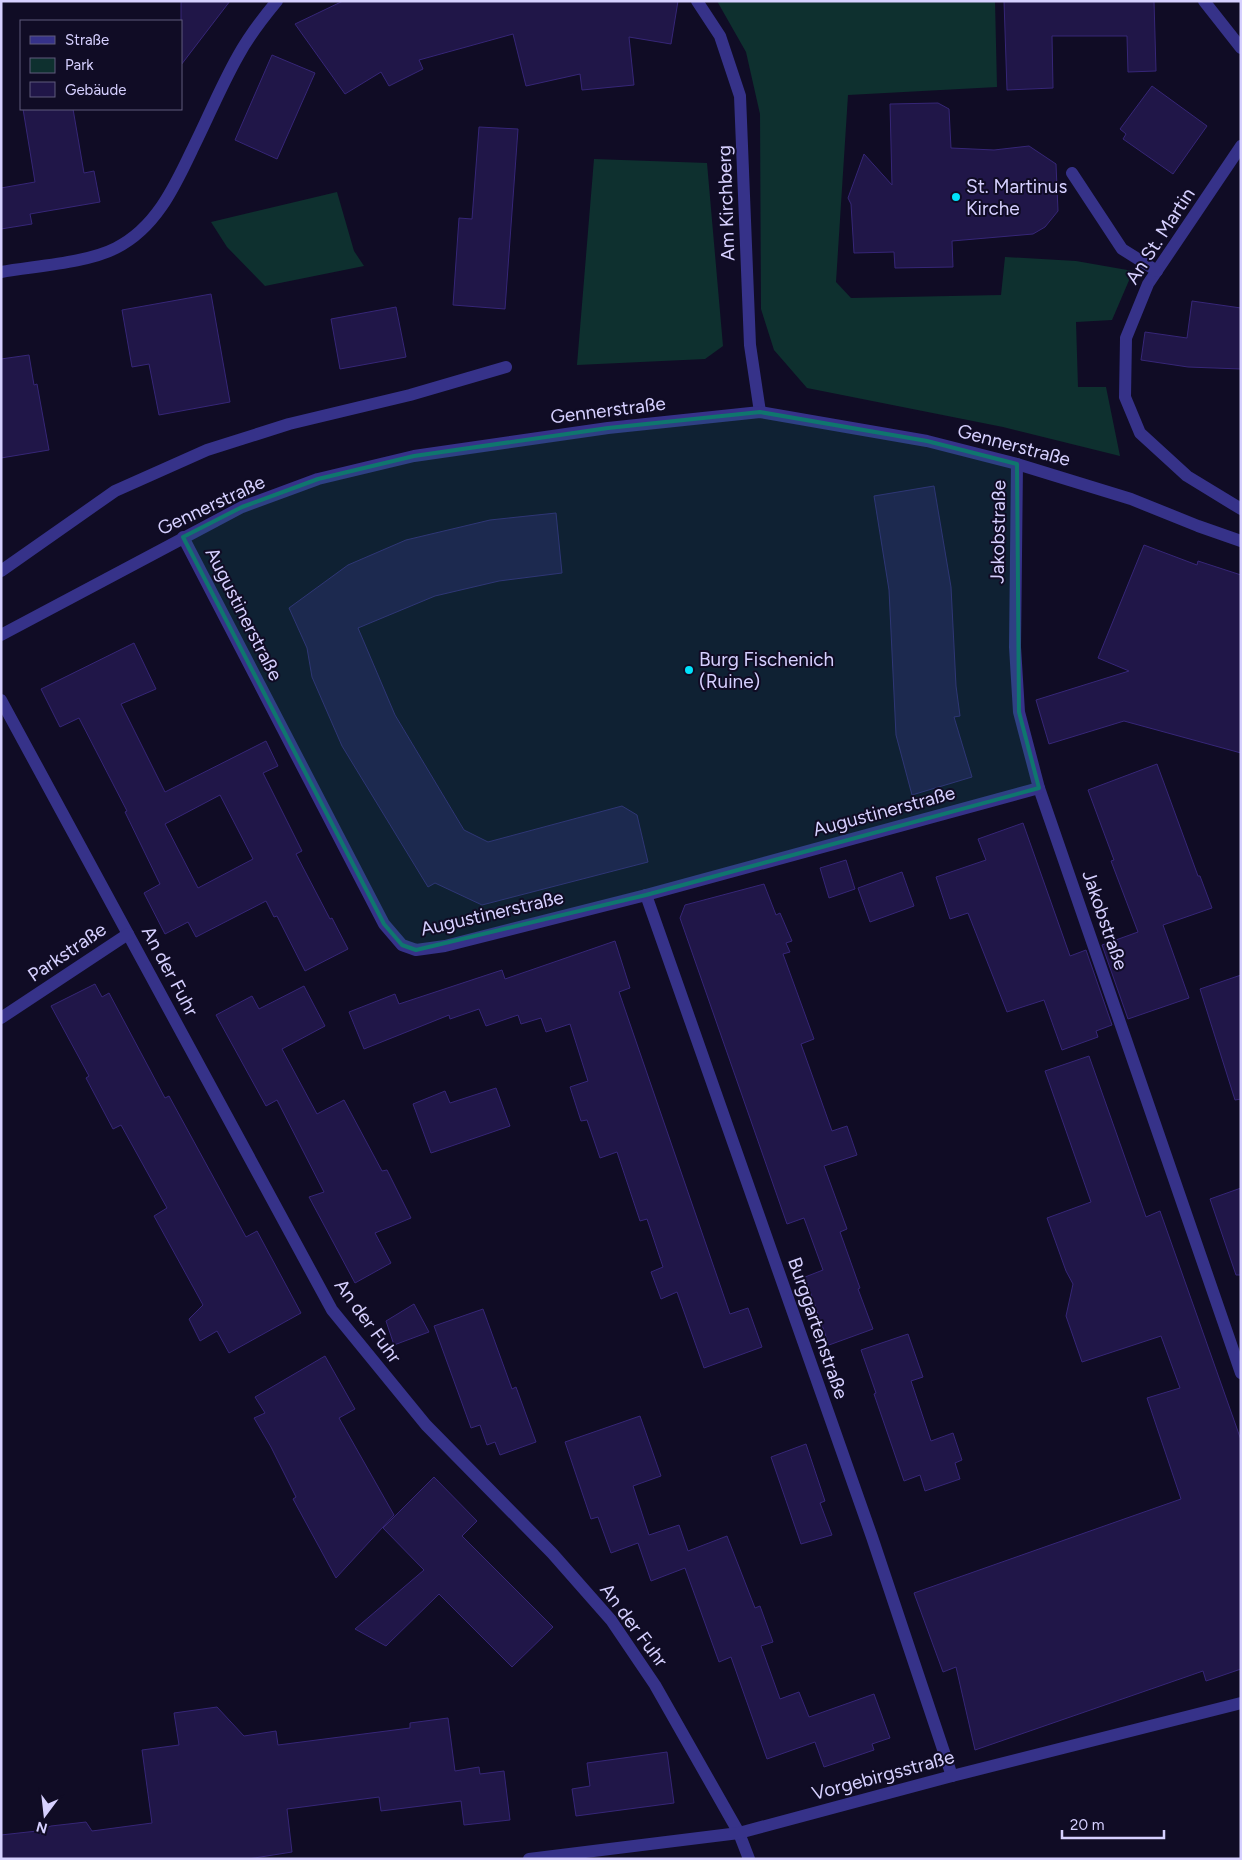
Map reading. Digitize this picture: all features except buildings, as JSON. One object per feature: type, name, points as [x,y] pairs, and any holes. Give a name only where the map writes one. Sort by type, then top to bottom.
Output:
[{"type":"street","points":[[1,272],[90,257],[116,248],[153,219],[174,188],[237,57],[256,25],[277,1]]},
{"type":"street","name":"Am Kirchberg","points":[[697,1],[720,36],[740,96],[750,345],[760,412]]},
{"type":"street","points":[[1204,1],[1241,48]]},
{"type":"street","name":"An St. Martin","points":[[1241,146],[1148,284],[1126,338],[1125,397],[1140,433],[1188,476],[1241,509]]},
{"type":"street","points":[[1072,173],[1122,249],[1157,271]]},
{"type":"street","points":[[1,571],[115,491],[207,450],[289,424],[410,395],[506,367]]},
{"type":"street","name":"Gennerstraße","points":[[1,635],[242,507],[318,480],[414,456],[608,428],[760,412],[927,441],[1018,464],[1131,499],[1241,541]]},
{"type":"street","name":"Jakobstraße","points":[[1018,464],[1015,647],[1019,712],[1039,788],[1241,1373]]},
{"type":"street","name":"Augustinerstraße","points":[[183,537],[384,924],[402,945],[416,950],[444,946],[646,894],[1039,788]]},
{"type":"street","name":"An der Fuhr","points":[[1,700],[332,1310],[356,1342],[426,1425],[552,1553],[611,1620],[655,1685],[739,1833],[749,1859]]},
{"type":"street","name":"Burggartenstraße","points":[[646,894],[872,1537],[952,1776]]},
{"type":"street","name":"Parkstraße","points":[[1,1018],[128,934]]},
{"type":"street","name":"Vorgebirgsstraße","points":[[529,1859],[739,1833],[952,1776],[1241,1703]]},
{"type":"highlighted area","points":[[760,412],[927,441],[1017,464],[1019,712],[1039,788],[646,895],[416,950],[402,945],[384,924],[183,537],[242,507],[318,479],[414,456],[608,428]]},
{"type":"green space","points":[[717,1],[995,1],[997,87],[848,95],[836,282],[851,298],[1001,295],[1005,257],[1076,261],[1133,271],[1112,320],[1076,322],[1078,387],[1106,387],[1120,456],[1003,427],[807,388],[774,350],[761,309],[760,114],[746,52]]},
{"type":"green space","points":[[594,159],[707,163],[723,346],[705,359],[577,365]]},
{"type":"green space","points":[[337,192],[354,251],[364,266],[265,286],[227,247],[211,222]]},
{"type":"place","name":"St. Martinus Kirche","points":[[956,197]]},
{"type":"place","name":"Burg Fischenich (Ruine)","points":[[689,670]]}]
